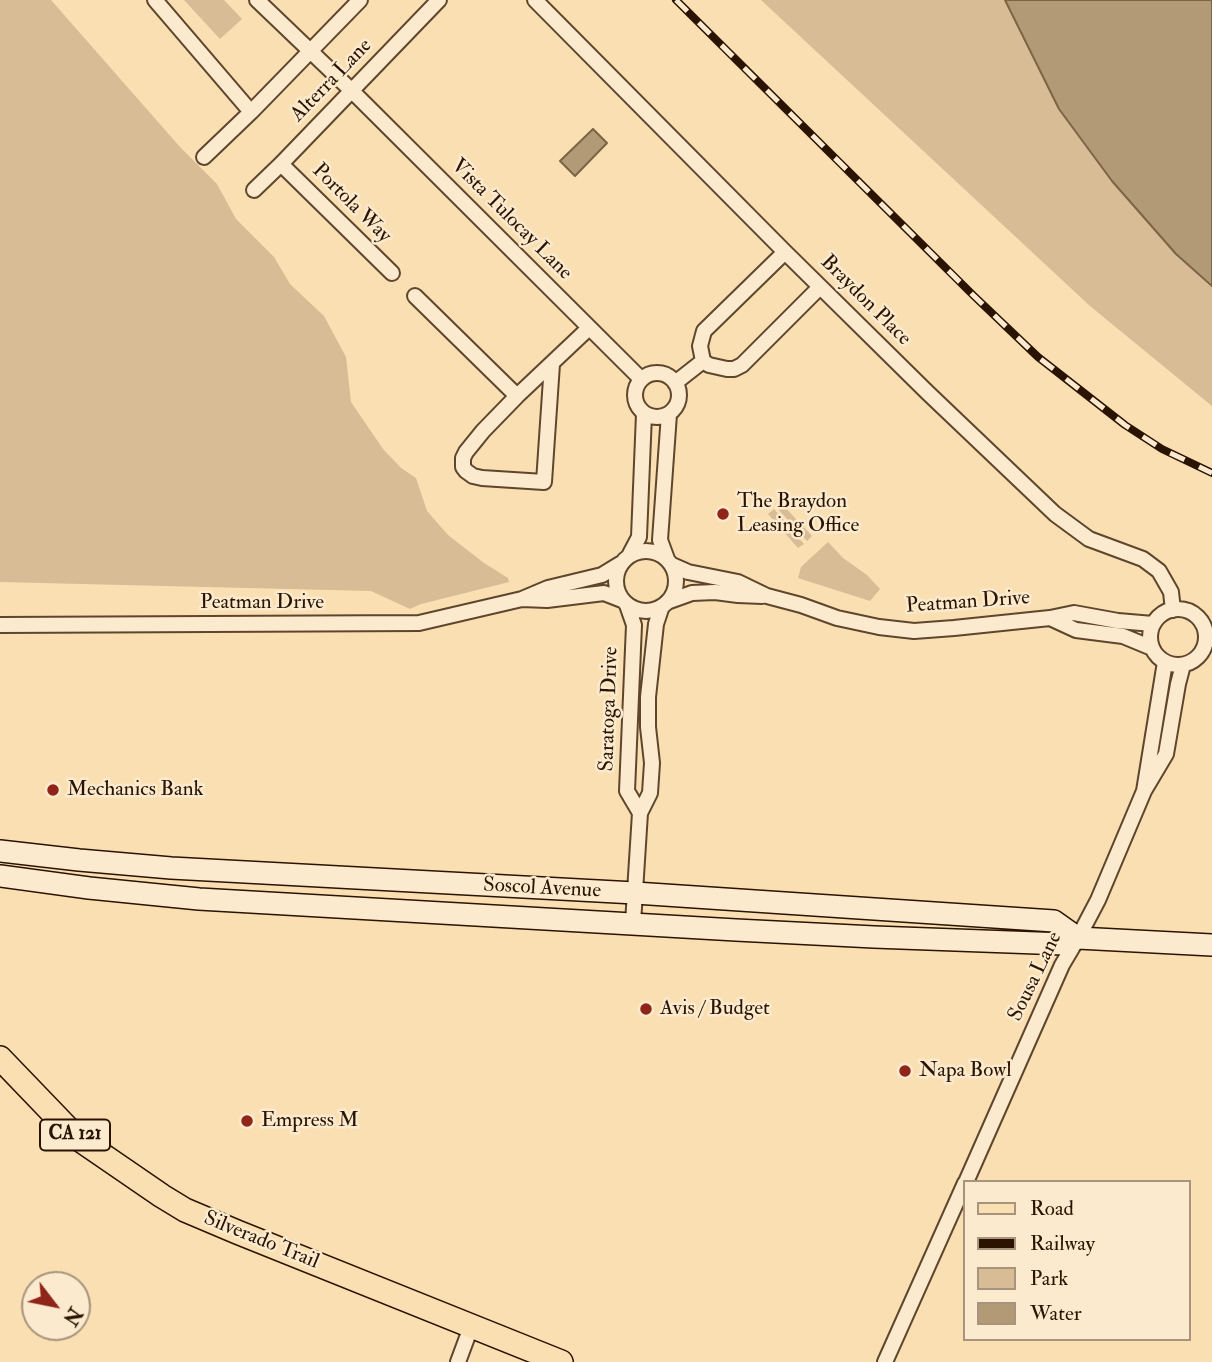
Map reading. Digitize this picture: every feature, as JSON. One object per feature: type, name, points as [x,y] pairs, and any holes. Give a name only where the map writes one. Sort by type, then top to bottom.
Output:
[{"type":"main road","name":"Soscol Avenue","points":[[0,851],[180,868],[635,893],[1054,921],[1078,938]]},
{"type":"main road","name":"Soscol Avenue","points":[[0,876],[89,888],[218,900],[874,937],[1064,944],[1078,938],[1212,945]]},
{"type":"main road","name":"Silverado Trail","points":[[0,1058],[76,1137],[185,1210],[561,1362]]},
{"type":"street","points":[[155,0],[251,112]]},
{"type":"street","name":"Vista Tulocay Lane","points":[[257,0],[641,379]]},
{"type":"street","points":[[204,157],[360,0]]},
{"type":"street","name":"Alterra Lane","points":[[254,190],[439,0]]},
{"type":"street","name":"Braydon Place","points":[[535,0],[785,252],[1055,514],[1101,545],[1143,559],[1159,571],[1171,592],[1173,610]]},
{"type":"street","name":"Portola Way","points":[[281,164],[392,273]]},
{"type":"street","points":[[785,252],[704,331],[700,346],[704,361],[709,365],[727,369],[742,365],[820,286]]},
{"type":"street","points":[[415,296],[516,396]]},
{"type":"street","points":[[552,364],[544,482],[482,478],[466,471],[463,458],[483,431],[516,396],[589,328]]},
{"type":"street","points":[[675,383],[704,361]]},
{"type":"street","points":[[659,373],[671,378],[675,383],[678,403],[669,414],[656,418],[644,414],[638,408],[635,394],[641,379],[659,373]]},
{"type":"street","points":[[625,603],[617,589],[615,576],[639,537],[644,414]]},
{"type":"street","points":[[665,604],[676,585],[675,572],[660,540],[669,414]]},
{"type":"street","name":"Peatman Drive","points":[[0,625],[419,623],[522,599],[548,588],[602,575],[643,550],[657,552],[670,563],[688,572],[738,582],[767,596],[850,622],[914,631],[1050,618],[1074,613],[1153,624]]},
{"type":"street","name":"Peatman Drive","points":[[522,599],[547,600],[604,593],[645,611],[657,609],[692,593],[767,596]]},
{"type":"street","name":"Saratoga Drive","points":[[625,603],[634,625],[628,791],[640,813]]},
{"type":"street","name":"Saratoga Drive","points":[[633,923],[640,813],[649,793],[652,762],[648,696],[656,624],[665,604]]},
{"type":"street","points":[[1173,610],[1185,611],[1196,617],[1205,635],[1205,643],[1197,657],[1183,665],[1164,662],[1152,648],[1150,636],[1153,624],[1162,615],[1173,610]]},
{"type":"street","name":"Peatman Drive","points":[[1050,618],[1076,630],[1123,636],[1152,648]]},
{"type":"street","name":"Sousa Lane","points":[[1144,791],[1164,662]]},
{"type":"street","name":"Sousa Lane","points":[[966,1180],[1062,965],[1096,904],[1144,791],[1166,754],[1183,665]]},
{"type":"street","name":"Sousa Lane","points":[[885,1362],[964,1184]]},
{"type":"street","points":[[458,1362],[471,1327]]},
{"type":"green space","points":[[0,0],[51,0],[180,147],[217,184],[236,219],[274,257],[290,284],[324,316],[346,357],[351,402],[383,449],[401,468],[416,478],[427,511],[448,535],[508,578],[509,582],[410,609],[371,591],[0,582]]},
{"type":"green space","points":[[184,0],[224,0],[242,19],[220,39]]},
{"type":"green space","points":[[761,0],[1005,0],[1059,109],[1176,254],[1212,286],[1212,406],[1090,306]]},
{"type":"green space","points":[[781,503],[812,536],[807,541],[776,507]]},
{"type":"green space","points":[[774,509],[804,544],[798,548],[768,514]]},
{"type":"green space","points":[[828,542],[880,589],[870,601],[798,578],[801,567]]},
{"type":"water","points":[[1005,0],[1212,0],[1212,286],[1176,254],[1112,181],[1059,109]]},
{"type":"water","points":[[593,129],[607,143],[575,176],[560,161]]},
{"type":"railway","points":[[676,0],[1038,357],[1125,425],[1162,449],[1212,473]]},
{"type":"place","name":"The Braydon Leasing Office","points":[[723,514]]},
{"type":"place","name":"Mechanics Bank","points":[[53,790]]},
{"type":"place","name":"Avis / Budget","points":[[646,1009]]},
{"type":"place","name":"Napa Bowl","points":[[905,1071]]},
{"type":"place","name":"Empress M","points":[[247,1121]]}]
